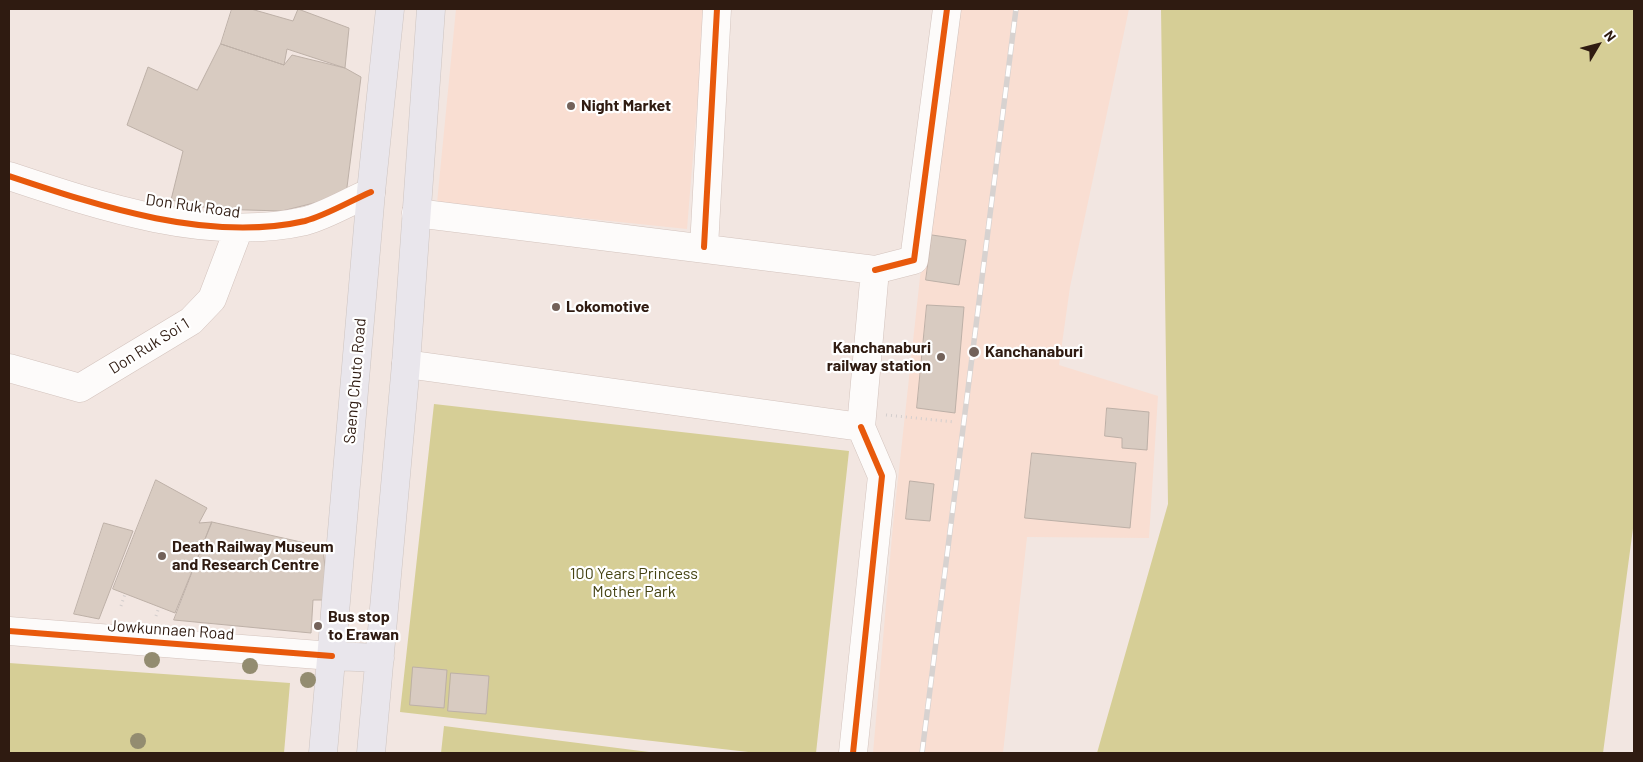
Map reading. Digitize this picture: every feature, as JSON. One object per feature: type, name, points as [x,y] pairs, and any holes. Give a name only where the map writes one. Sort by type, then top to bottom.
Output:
[{"type":"main road","name":"Saeng Chuto Road","points":[[323,753],[371,192],[390,9]]},
{"type":"main road","points":[[371,753],[406,364],[431,9]]},
{"type":"main road","points":[[332,656],[380,658]]},
{"type":"street","points":[[704,247],[717,9]]},
{"type":"street","points":[[416,213],[704,247],[876,270],[914,260],[947,9]]},
{"type":"street","name":"Don Ruk Road","points":[[9,176],[87,202],[181,222],[239,228],[306,220],[371,192]]},
{"type":"street","name":"Don Ruk Soi 1","points":[[9,368],[80,388],[191,321],[212,299],[239,228]]},
{"type":"street","points":[[853,753],[882,476],[862,419],[876,270]]},
{"type":"street","points":[[406,364],[862,419]]},
{"type":"street","name":"Jowkunnaen Road","points":[[9,631],[332,656]]},
{"type":"path","points":[[862,419],[955,422]]},
{"type":"path","points":[[121,606],[125,594]]},
{"type":"path","points":[[155,620],[159,607]]},
{"type":"shaded area","name":"Night Market","points":[[456,9],[705,9],[687,229],[437,203]]},
{"type":"shaded area","points":[[959,9],[1129,9],[1070,287],[1059,365],[1158,396],[1149,538],[1027,537],[1003,753],[873,753],[893,525],[920,277]]},
{"type":"green space","points":[[1161,9],[1634,9],[1634,521],[1603,753],[1097,753],[1168,504]]},
{"type":"green space","name":"100 Years Princess Mother Park","points":[[434,404],[849,451],[816,753],[757,753],[400,712]]},
{"type":"green space","points":[[9,663],[290,683],[284,753],[9,753]]},
{"type":"green space","points":[[444,726],[657,753],[441,753]]},
{"type":"building","points":[[232,9],[251,9],[293,21],[298,9],[349,28],[345,68],[287,49],[284,65],[221,44]]},
{"type":"building","points":[[221,44],[284,65],[292,55],[345,68],[361,77],[346,195],[282,211],[213,209],[171,200],[183,151],[127,125],[148,67],[197,90]]},
{"type":"building","points":[[932,235],[966,240],[959,285],[926,280]]},
{"type":"building","name":"Kanchanaburi railway station","points":[[927,305],[964,307],[955,413],[917,408]]},
{"type":"building","points":[[1107,408],[1149,412],[1147,450],[1122,448],[1122,438],[1105,436]]},
{"type":"building","points":[[1032,453],[1136,463],[1130,528],[1025,518]]},
{"type":"building","name":"Death Railway Museum and Research Centre","points":[[156,480],[207,508],[199,523],[212,522],[175,613],[113,589]]},
{"type":"building","points":[[910,481],[934,484],[930,521],[906,519]]},
{"type":"building","points":[[212,522],[323,547],[328,600],[313,600],[311,633],[174,620]]},
{"type":"building","points":[[104,523],[133,531],[99,619],[74,614]]},
{"type":"building","points":[[413,667],[447,670],[444,708],[410,705]]},
{"type":"building","points":[[451,673],[489,676],[486,714],[448,711]]},
{"type":"railway","points":[[922,753],[1016,9]]},
{"type":"cycle path","points":[[704,247],[717,9]]},
{"type":"cycle path","points":[[875,270],[914,260],[947,9]]},
{"type":"cycle path","points":[[9,176],[80,199],[155,218],[231,227],[268,227],[305,221],[330,212],[371,192]]},
{"type":"cycle path","points":[[853,753],[882,476],[861,427]]},
{"type":"cycle path","points":[[9,631],[332,656]]},
{"type":"place","name":"Night Market","points":[[571,106]]},
{"type":"place","name":"Lokomotive","points":[[556,307]]},
{"type":"place","name":"Kanchanaburi","points":[[974,352]]},
{"type":"place","name":"Kanchanaburi railway station","points":[[941,357]]},
{"type":"place","name":"Death Railway Museum and Research Centre","points":[[162,556]]},
{"type":"place","name":"Bus stop to Erawan","points":[[318,626]]}]
